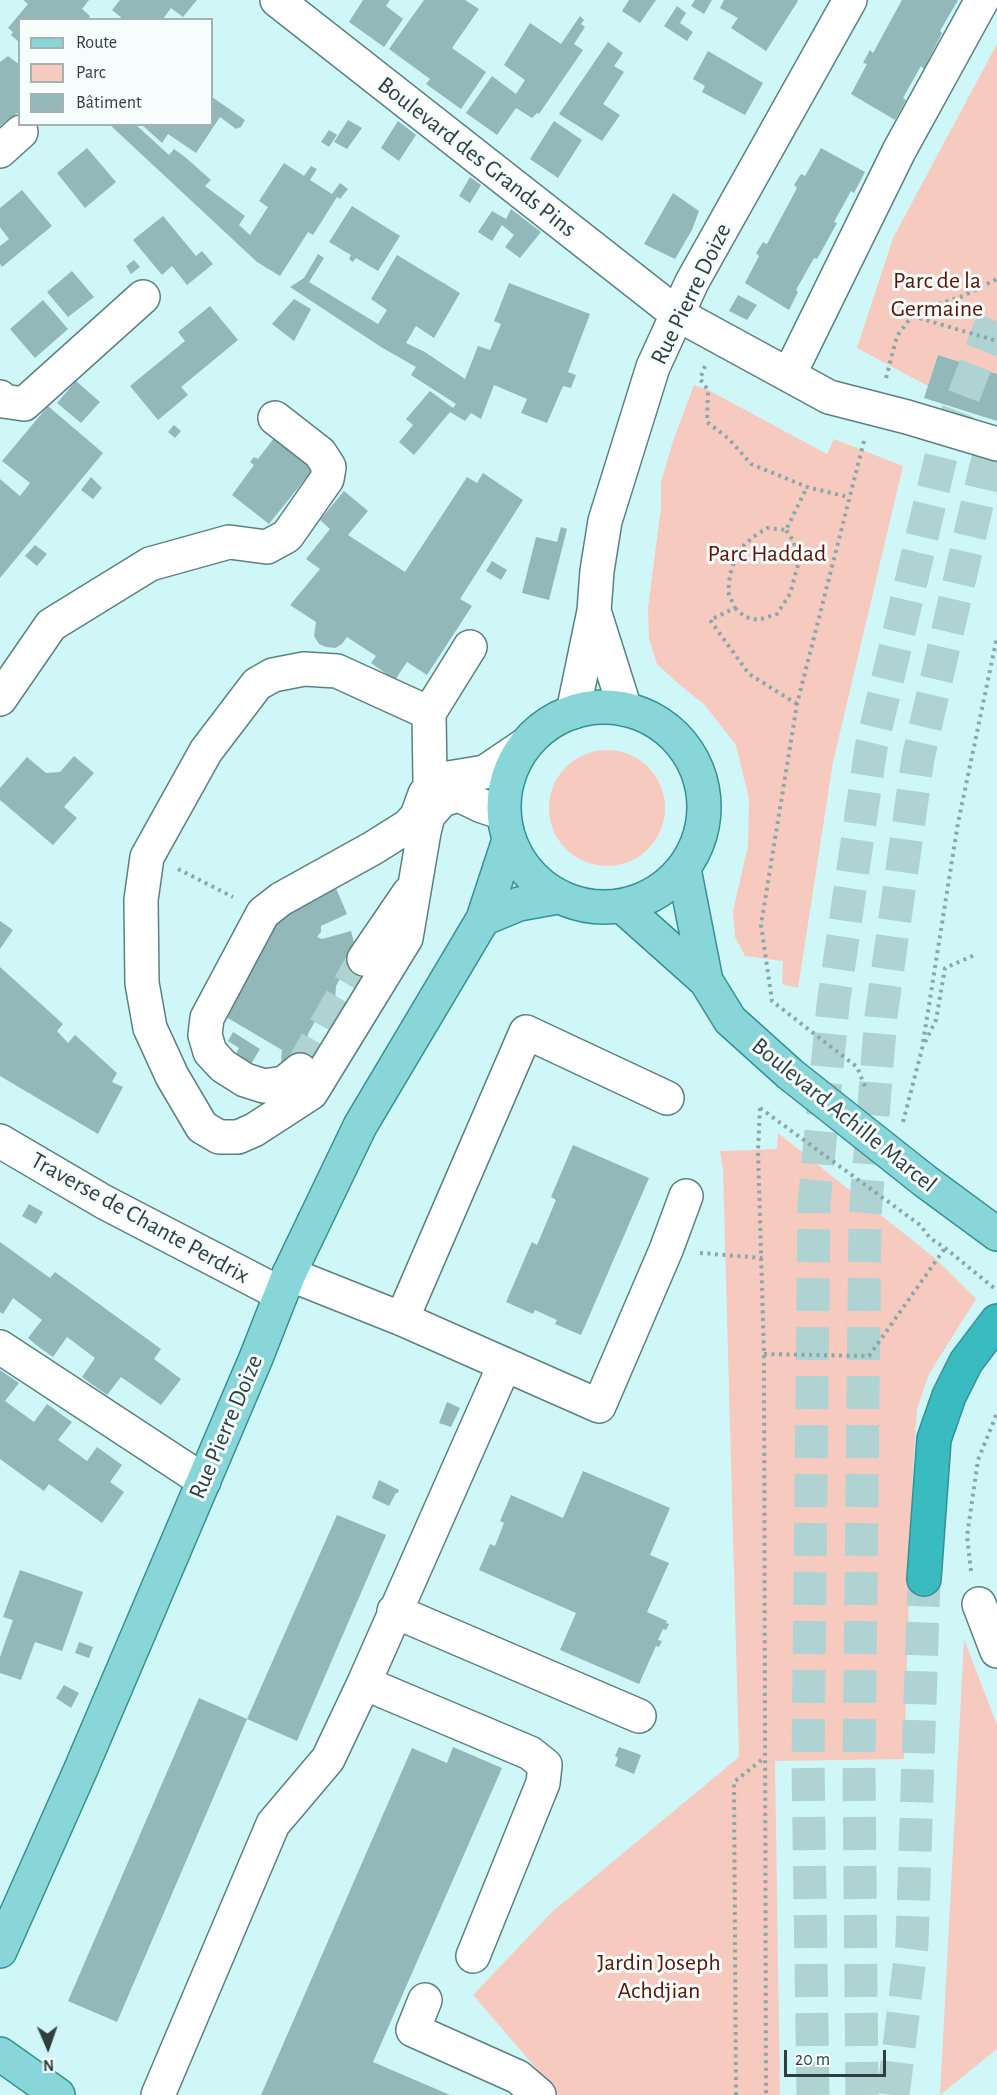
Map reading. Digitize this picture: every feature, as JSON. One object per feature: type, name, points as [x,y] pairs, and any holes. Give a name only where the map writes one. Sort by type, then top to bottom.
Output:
[{"type":"highway","points":[[924,1579],[934,1439],[949,1396],[966,1362],[997,1322]]},
{"type":"main road","points":[[599,707],[625,709],[654,720],[678,738],[695,763],[704,792],[704,823],[695,851],[684,869],[657,893],[623,908],[582,905],[558,897],[528,873],[506,826],[505,789],[513,765],[525,745],[547,725],[573,712],[599,707]]},
{"type":"main road","name":"Rue Pierre Doize","points":[[0,1951],[85,1760],[285,1284],[360,1126],[483,919],[506,826]]},
{"type":"main road","name":"Boulevard Achille Marcel","points":[[684,869],[706,981]]},
{"type":"main road","points":[[483,919],[519,904],[558,897]]},
{"type":"main road","name":"Boulevard Achille Marcel","points":[[623,908],[706,981],[730,1020],[790,1074],[925,1181],[997,1234]]},
{"type":"main road","points":[[0,2054],[58,2095]]},
{"type":"street","name":"Boulevard des Grands Pins","points":[[277,0],[677,314],[829,397],[997,444]]},
{"type":"street","name":"Rue Pierre Doize","points":[[573,712],[594,611],[597,571],[605,521],[654,367],[692,282],[850,0]]},
{"type":"street","points":[[789,375],[898,151],[982,0]]},
{"type":"street","points":[[0,397],[3,400],[24,404],[143,297]]},
{"type":"street","points":[[0,699],[51,625],[150,564],[229,542],[267,547],[287,536],[327,479],[329,467],[320,453],[275,418]]},
{"type":"street","name":"Rue Pierre Doize","points":[[594,611],[625,709]]},
{"type":"street","points":[[300,1070],[284,1083],[264,1086],[245,1080],[223,1066],[210,1052],[205,1035],[207,1018],[263,913],[281,899],[408,826],[417,816],[430,782],[429,713],[470,647]]},
{"type":"street","points":[[429,713],[337,671],[304,669],[273,675],[257,684],[206,751],[147,857],[141,900],[142,983],[150,1028],[172,1076],[202,1127],[219,1137],[238,1137],[254,1130],[311,1093],[406,938],[428,816],[442,800],[459,795],[482,806],[506,826]]},
{"type":"street","points":[[430,782],[485,772],[525,745]]},
{"type":"street","points":[[364,959],[415,885]]},
{"type":"street","points":[[402,1319],[526,1032],[667,1098]]},
{"type":"street","name":"Traverse de Chante Perdrix","points":[[0,1141],[104,1202],[285,1284],[402,1319],[599,1406],[666,1250]]},
{"type":"street","points":[[666,1250],[686,1196]]},
{"type":"street","points":[[0,1347],[204,1481]]},
{"type":"street","points":[[158,2095],[273,1824],[328,1759],[504,1366]]},
{"type":"street","points":[[979,1604],[997,1651]]},
{"type":"street","points":[[394,1611],[639,1716]]},
{"type":"street","points":[[364,1683],[530,1753],[545,1765],[543,1783],[473,1956]]},
{"type":"street","points":[[425,2000],[413,2030],[518,2076],[539,2095]]},
{"type":"path","points":[[823,1041],[772,1001],[761,925],[797,704],[848,497],[873,410],[890,366],[897,336],[912,316],[938,303],[963,296],[997,279]]},
{"type":"path","points":[[912,316],[997,341]]},
{"type":"path","points":[[708,390],[707,422],[729,439],[750,464],[807,487],[848,497]]},
{"type":"path","points":[[786,530],[807,487]]},
{"type":"path","points":[[767,528],[786,530],[794,542],[798,565],[790,594],[777,614],[758,620],[745,617],[735,609],[728,592],[737,552],[767,528]]},
{"type":"path","points":[[735,609],[710,620],[749,674],[797,704]]},
{"type":"path","points":[[902,1128],[922,1048],[958,823],[997,637]]},
{"type":"path","points":[[147,857],[184,872],[263,913]]},
{"type":"path","points":[[922,1048],[936,1020],[945,968],[976,954]]},
{"type":"path","points":[[766,2095],[764,1354],[758,1150],[760,1108],[920,1225],[930,1238],[997,1291]]},
{"type":"path","points":[[764,1354],[869,1356],[945,1248]]},
{"type":"path","points":[[666,1250],[762,1258]]},
{"type":"path","points":[[979,1604],[970,1567],[967,1536],[978,1460],[997,1413]]},
{"type":"path","points":[[736,2095],[734,1782],[765,1758]]},
{"type":"green space","name":"Parc de la Germaine","points":[[997,44],[997,374],[938,355],[928,386],[857,348],[893,238]]},
{"type":"green space","name":"Parc Haddad","points":[[694,385],[708,390],[827,454],[834,439],[903,466],[833,762],[798,988],[782,984],[783,961],[745,956],[735,937],[733,911],[748,846],[749,799],[736,745],[704,704],[657,664],[649,639],[648,608],[661,507],[661,482],[673,441]]},
{"type":"green space","points":[[607,750],[629,755],[648,767],[660,786],[665,808],[660,830],[648,849],[629,861],[607,866],[585,861],[566,849],[554,830],[549,808],[554,786],[566,767],[585,755]]},
{"type":"green space","name":"Jardin Joseph Achdjian","points":[[778,1133],[936,1259],[976,1299],[929,1374],[917,1409],[913,1468],[904,1759],[775,1761],[780,2095],[559,2095],[473,1995],[552,1912],[739,1757],[723,1170],[720,1151],[777,1149]]},
{"type":"green space","points":[[964,1639],[997,1725],[997,2049],[940,2095]]},
{"type":"building","points":[[23,0],[89,0],[82,9],[90,16],[89,18],[18,18],[18,41],[11,35],[13,32],[8,28],[28,4]]},
{"type":"building","points":[[120,0],[197,0],[183,17],[171,8],[164,18],[122,18],[112,10]]},
{"type":"building","points":[[363,0],[390,0],[386,6],[403,19],[384,47],[349,22]]},
{"type":"building","points":[[424,0],[465,0],[479,9],[452,48],[486,72],[461,109],[426,84],[430,79],[389,49]]},
{"type":"building","points":[[629,0],[656,0],[640,23],[622,11]]},
{"type":"building","points":[[695,0],[712,0],[704,14],[691,6]]},
{"type":"building","points":[[724,0],[798,1],[766,51],[731,28],[738,18],[720,8]]},
{"type":"building","points":[[902,0],[958,0],[940,31],[942,33],[924,69],[921,66],[903,98],[906,100],[895,120],[851,94],[867,64],[863,63],[870,50],[873,53]]},
{"type":"building","points":[[677,6],[686,13],[680,23],[693,32],[687,41],[664,26]]},
{"type":"building","points":[[580,16],[584,20],[581,24],[585,27],[574,44],[583,50],[539,114],[537,113],[532,118],[516,108],[497,135],[466,113],[492,76],[516,94],[525,80],[504,65],[530,23],[561,44]]},
{"type":"building","points":[[608,42],[623,53],[614,66],[624,72],[603,104],[620,115],[602,141],[559,114]]},
{"type":"building","points":[[708,51],[763,83],[745,115],[702,92],[705,86],[693,79]]},
{"type":"building","points":[[8,56],[18,64],[18,112],[0,126],[0,62]]},
{"type":"building","points":[[213,98],[245,120],[241,127],[236,129],[220,117],[196,153],[168,134],[162,143],[143,126],[213,126]]},
{"type":"building","points":[[348,120],[362,128],[347,149],[334,142]]},
{"type":"building","points":[[398,121],[416,135],[399,161],[381,148]]},
{"type":"building","points":[[554,121],[582,140],[558,178],[530,159]]},
{"type":"building","points":[[111,126],[137,126],[169,155],[174,149],[185,157],[211,180],[205,186],[245,216],[239,225],[250,235],[268,207],[259,201],[284,163],[304,176],[311,166],[317,169],[310,180],[332,194],[340,183],[348,189],[340,199],[337,197],[313,235],[308,232],[280,276],[257,262]]},
{"type":"building","points":[[329,130],[337,135],[329,147],[321,142]]},
{"type":"building","points":[[87,148],[116,182],[85,208],[57,173]]},
{"type":"building","points":[[821,148],[865,172],[854,193],[851,191],[817,259],[814,258],[796,290],[798,292],[789,310],[745,283],[759,256],[756,253],[763,242],[767,244],[797,188],[794,185],[801,174],[805,176]]},
{"type":"building","points":[[470,177],[481,185],[470,203],[459,196]]},
{"type":"building","points":[[22,190],[52,226],[2,267],[0,246],[9,239],[0,227],[0,208]]},
{"type":"building","points":[[673,193],[699,211],[692,230],[675,259],[644,244]]},
{"type":"building","points":[[352,206],[400,236],[378,271],[356,258],[353,262],[349,259],[351,255],[329,242]]},
{"type":"building","points":[[511,209],[541,232],[520,258],[505,247],[514,235],[502,225],[492,241],[478,232],[492,211],[506,219]]},
{"type":"building","points":[[163,216],[196,256],[202,251],[213,264],[187,285],[172,266],[162,275],[133,240]]},
{"type":"building","points":[[318,254],[324,258],[309,282],[378,324],[387,310],[371,299],[397,255],[460,293],[434,338],[416,326],[406,343],[425,352],[465,379],[478,346],[490,350],[501,324],[494,321],[509,283],[590,314],[568,372],[576,375],[571,388],[563,386],[547,423],[521,413],[527,399],[494,385],[481,419],[471,413],[465,421],[450,412],[414,455],[399,442],[413,425],[406,419],[430,391],[453,408],[456,404],[411,375],[416,367],[381,347],[290,287],[304,278]]},
{"type":"building","points":[[134,260],[140,267],[131,274],[126,266]]},
{"type":"building","points":[[72,271],[94,297],[68,317],[47,292]]},
{"type":"building","points":[[738,295],[757,305],[747,320],[729,311]]},
{"type":"building","points":[[294,299],[311,309],[294,341],[272,324]]},
{"type":"building","points":[[43,300],[68,329],[35,358],[10,329]]},
{"type":"building","points":[[210,306],[238,340],[181,387],[188,395],[158,420],[130,386],[185,341],[178,332]]},
{"type":"building","points":[[938,355],[997,374],[997,421],[924,398]]},
{"type":"building","points":[[76,381],[100,402],[81,423],[57,403]]},
{"type":"building","points":[[48,406],[103,453],[0,578],[0,479],[20,496],[30,483],[2,461]]},
{"type":"building","points":[[174,425],[181,431],[175,438],[168,432]]},
{"type":"building","points":[[274,438],[314,468],[269,524],[232,495],[254,465],[250,462],[254,457],[258,459]]},
{"type":"building","points":[[483,473],[523,500],[460,599],[472,606],[427,675],[407,662],[395,680],[371,663],[376,656],[347,637],[335,648],[319,644],[314,636],[316,622],[290,605],[320,569],[306,559],[330,529],[320,520],[344,491],[368,511],[348,535],[405,572],[467,477],[477,483]]},
{"type":"building","points":[[91,477],[102,488],[93,499],[81,490]]},
{"type":"building","points":[[561,527],[567,529],[549,600],[522,593],[536,537],[557,542]]},
{"type":"building","points":[[35,545],[47,554],[37,566],[25,556]]},
{"type":"building","points":[[492,561],[507,570],[501,580],[486,571]]},
{"type":"building","points":[[74,756],[94,773],[64,807],[77,818],[53,845],[0,800],[0,788],[27,757],[46,773],[60,772]]},
{"type":"building","points":[[335,886],[347,914],[321,926],[321,932],[317,937],[322,939],[351,931],[361,970],[342,975],[336,986],[334,1017],[318,1016],[308,1034],[305,1064],[281,1063],[282,1050],[221,1014],[280,914],[286,918],[290,912],[308,904],[306,899]]},
{"type":"building","points":[[0,921],[13,930],[0,949]]},
{"type":"building","points":[[0,967],[63,1024],[57,1031],[68,1043],[75,1035],[117,1073],[112,1082],[123,1087],[98,1134],[0,1076]]},
{"type":"building","points":[[233,1032],[260,1049],[250,1066],[234,1057],[239,1048],[228,1041]]},
{"type":"building","points":[[573,1145],[649,1178],[581,1335],[555,1324],[557,1320],[535,1310],[533,1314],[506,1302],[532,1242],[537,1245],[556,1200],[551,1197]]},
{"type":"building","points":[[29,1204],[43,1212],[36,1224],[22,1216]]},
{"type":"building","points":[[0,1242],[50,1278],[55,1272],[161,1349],[154,1359],[181,1379],[161,1405],[121,1377],[107,1395],[82,1377],[95,1358],[67,1337],[53,1357],[40,1348],[28,1338],[42,1320],[13,1298],[3,1314],[0,1312]]},
{"type":"building","points":[[0,1370],[19,1383],[5,1401],[34,1422],[47,1404],[72,1422],[58,1440],[87,1461],[97,1447],[122,1465],[110,1482],[124,1492],[102,1523],[49,1484],[44,1491],[0,1459]]},
{"type":"building","points":[[447,1402],[460,1408],[451,1427],[439,1423]]},
{"type":"building","points":[[583,1471],[670,1508],[650,1555],[669,1563],[647,1612],[669,1624],[666,1630],[663,1629],[658,1640],[662,1641],[659,1647],[656,1646],[639,1684],[560,1650],[576,1613],[479,1570],[490,1544],[495,1546],[504,1523],[500,1521],[511,1495],[563,1518]]},
{"type":"building","points":[[379,1480],[399,1490],[389,1506],[372,1498]]},
{"type":"building","points":[[337,1515],[386,1535],[297,1741],[247,1719]]},
{"type":"building","points":[[20,1570],[83,1592],[62,1651],[35,1642],[21,1680],[0,1673],[0,1657],[13,1620],[3,1617]]},
{"type":"building","points":[[79,1642],[93,1647],[89,1658],[75,1653]]},
{"type":"building","points":[[64,1685],[79,1693],[71,1708],[56,1698]]},
{"type":"building","points":[[199,1698],[247,1719],[117,2022],[68,2001]]},
{"type":"building","points":[[453,1747],[502,1768],[373,2062],[450,2095],[261,2095],[412,1748],[447,1763]]},
{"type":"building","points":[[619,1747],[641,1755],[634,1774],[615,1766],[618,1758],[615,1756]]},
{"type":"tunnel","points":[[813,2095],[808,1764],[814,1204],[833,1005],[871,748],[942,453],[997,309]]},
{"type":"tunnel","points":[[862,2095],[859,1766],[865,1216],[881,1016],[918,758],[986,466],[997,436]]},
{"type":"tunnel","points":[[300,1070],[364,959]]},
{"type":"tunnel","points":[[893,2095],[912,1943],[924,1579]]}]
